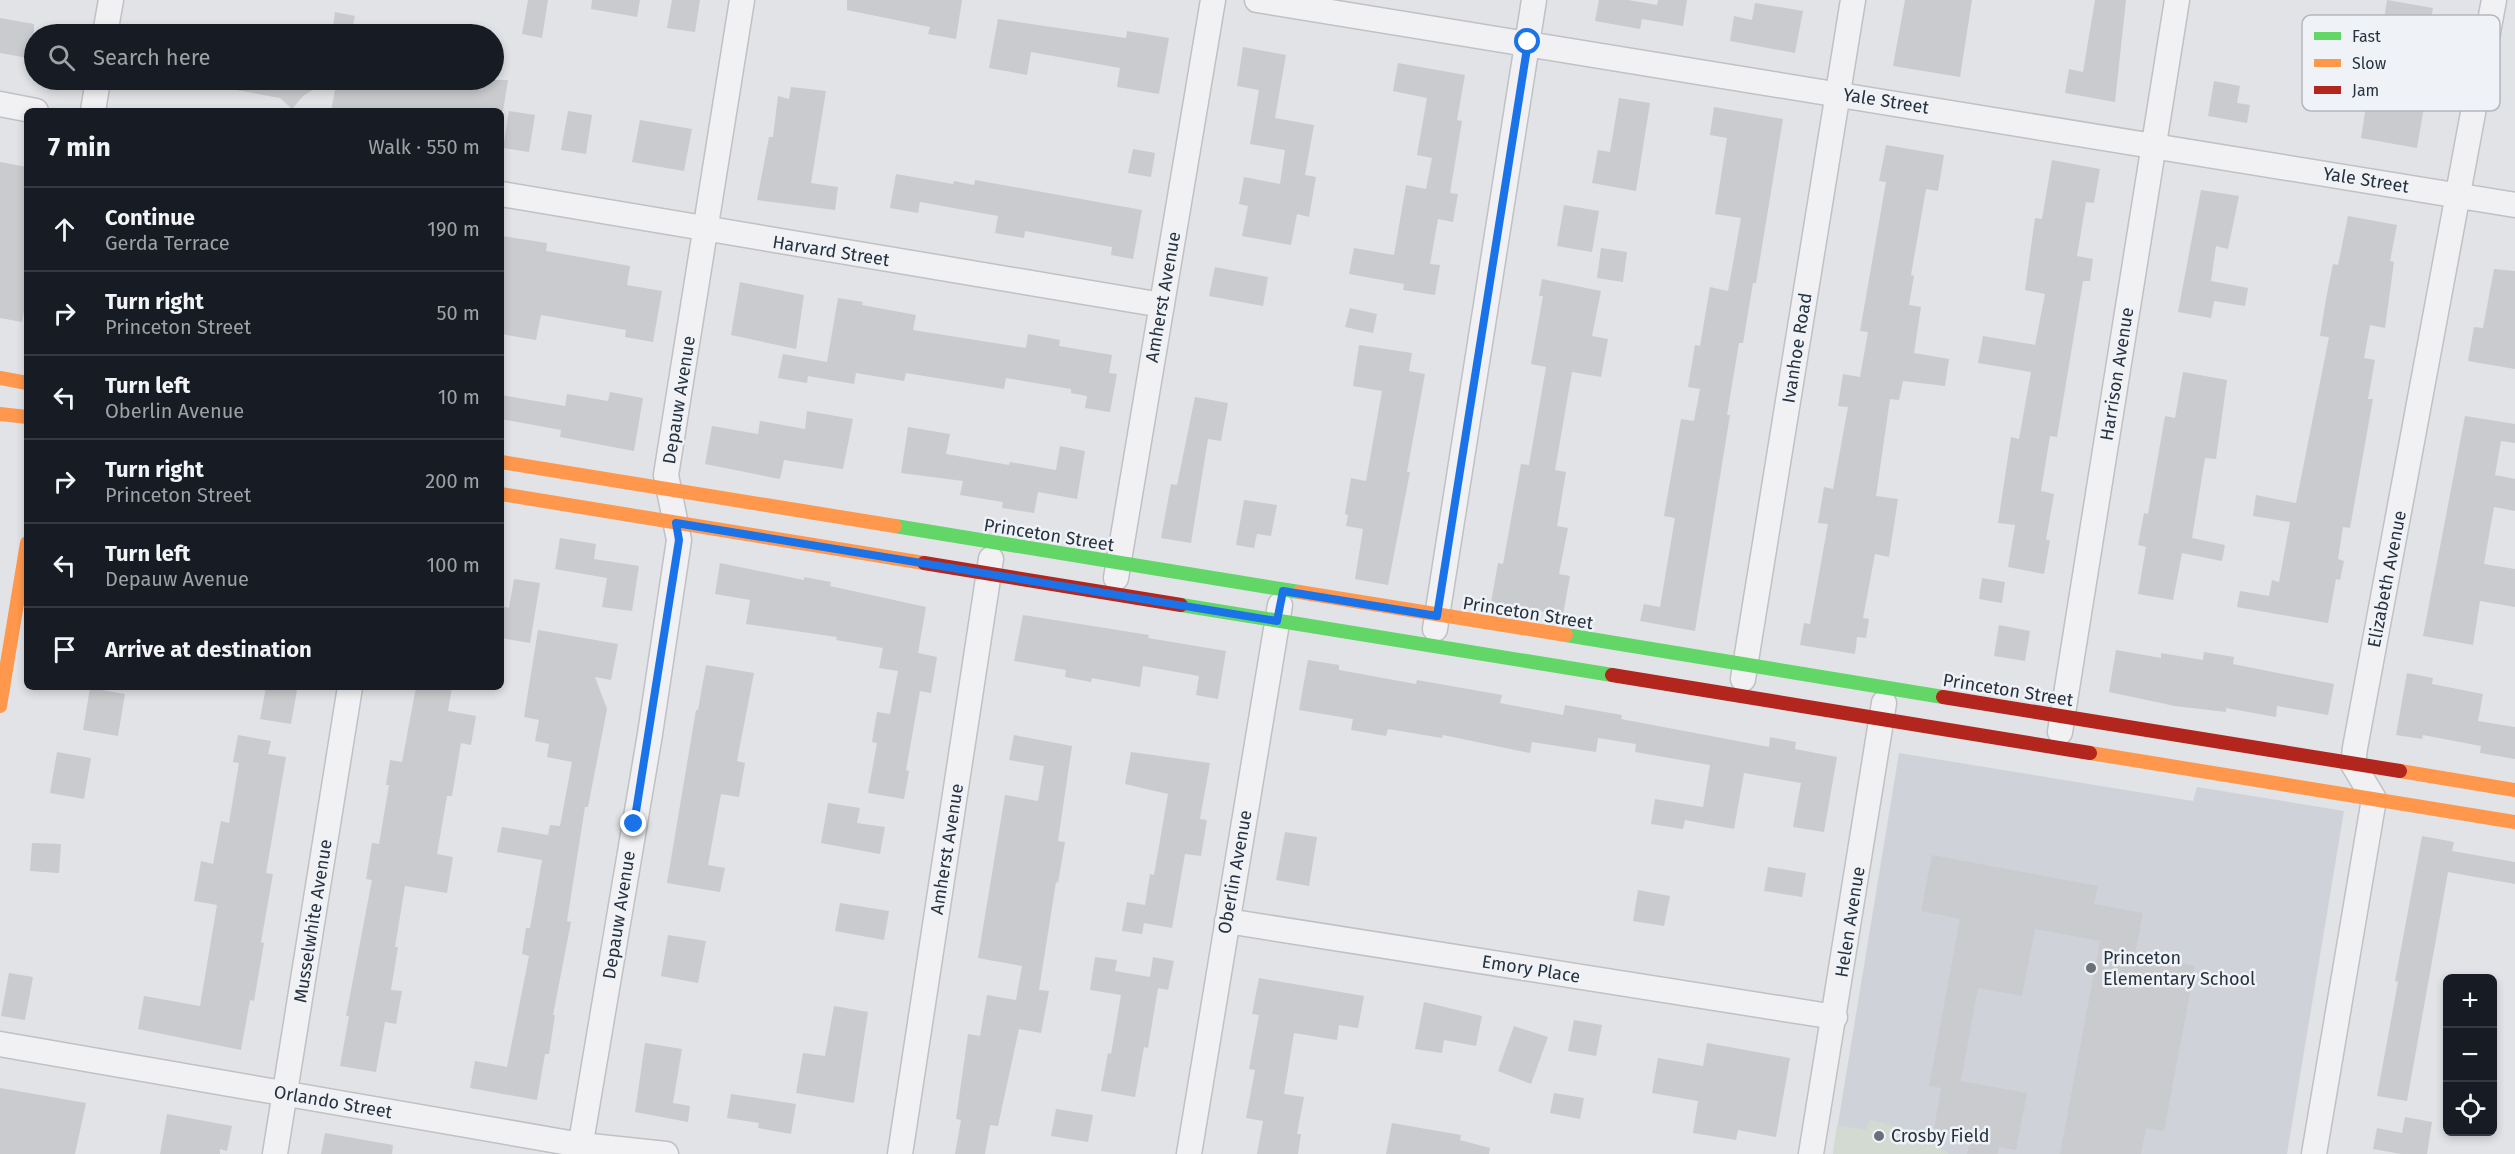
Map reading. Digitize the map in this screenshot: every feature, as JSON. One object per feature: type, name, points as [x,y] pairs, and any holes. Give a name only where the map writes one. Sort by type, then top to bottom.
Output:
[{"type":"main road","points":[[0,378],[24,382]]},
{"type":"main road","points":[[0,414],[24,417]]},
{"type":"main road","name":"Princeton Street","points":[[504,463],[1118,565],[2515,790]]},
{"type":"main road","points":[[504,494],[2515,822]]},
{"type":"main road","points":[[0,706],[24,561]]},
{"type":"street","points":[[107,24],[111,0]]},
{"type":"street","name":"Depauw Avenue","points":[[580,1149],[679,540],[666,475],[742,0]]},
{"type":"street","name":"Amherst Avenue","points":[[1114,595],[1213,0]]},
{"type":"street","name":"Yale Street","points":[[1257,0],[1528,42],[2515,205]]},
{"type":"street","points":[[1432,646],[1534,0]]},
{"type":"street","name":"Ivanhoe Road","points":[[1740,696],[1853,0]]},
{"type":"street","name":"Harrison Avenue","points":[[2058,747],[2177,0]]},
{"type":"street","name":"Elizabeth Avenue","points":[[2491,15],[2494,0]]},
{"type":"street","points":[[93,108],[96,90]]},
{"type":"street","points":[[0,105],[24,109]]},
{"type":"street","name":"Elizabeth Avenue","points":[[2353,764],[2474,111]]},
{"type":"street","name":"Harvard Street","points":[[504,195],[706,231],[1162,305]]},
{"type":"street","name":"Amherst Avenue","points":[[900,1154],[994,544]]},
{"type":"street","name":"Oberlin Avenue","points":[[1190,1154],[1283,591]]},
{"type":"street","name":"Helen Avenue","points":[[1811,1154],[1887,689]]},
{"type":"street","name":"Musselwhite Avenue","points":[[275,1154],[350,690]]},
{"type":"street","points":[[2314,1154],[2374,799],[2353,764]]},
{"type":"street","name":"Emory Place","points":[[1227,921],[1834,1017]]},
{"type":"street","name":"Orlando Street","points":[[0,1044],[285,1093],[580,1149],[666,1154]]},
{"type":"shaded area","name":"Princeton Elementary School","points":[[1899,753],[2193,801],[2197,787],[2344,811],[2287,1154],[1833,1154]]},
{"type":"shaded area","name":"Crosby Field","points":[[1870,1120],[1911,1132],[1949,1154],[1833,1154],[1837,1125],[1866,1130]]},
{"type":"building","points":[[528,0],[548,0],[542,38],[522,34]]},
{"type":"building","points":[[592,0],[640,0],[637,17],[591,9]]},
{"type":"building","points":[[672,0],[700,0],[695,32],[667,28]]},
{"type":"building","points":[[847,0],[962,0],[956,39],[928,34],[930,27],[847,10]]},
{"type":"building","points":[[1599,0],[1628,0],[1657,5],[1658,0],[1687,0],[1683,26],[1642,19],[1640,29],[1595,21]]},
{"type":"building","points":[[1905,0],[1972,0],[1960,77],[1893,66]]},
{"type":"building","points":[[2095,0],[2126,0],[2115,102],[2065,93],[2069,69],[2083,72]]},
{"type":"building","points":[[2387,0],[2433,8],[2432,15],[2385,15]]},
{"type":"building","points":[[1755,3],[1803,11],[1795,53],[1730,41],[1734,16],[1752,20]]},
{"type":"building","points":[[335,12],[355,16],[353,24],[333,24]]},
{"type":"building","points":[[0,18],[34,24],[24,24],[24,57],[0,53]]},
{"type":"building","points":[[998,19],[1126,38],[1127,31],[1169,38],[1159,94],[1117,87],[1120,68],[1031,52],[1027,75],[989,68]]},
{"type":"building","points":[[1243,47],[1286,55],[1275,118],[1314,125],[1305,175],[1316,177],[1309,217],[1297,214],[1291,245],[1242,236],[1248,206],[1239,204],[1244,177],[1280,184],[1285,150],[1250,144],[1259,90],[1237,86]]},
{"type":"building","points":[[1398,63],[1465,75],[1457,120],[1462,121],[1450,193],[1458,194],[1453,222],[1438,219],[1430,264],[1440,265],[1435,295],[1403,290],[1404,284],[1349,274],[1354,248],[1394,255],[1406,185],[1426,189],[1432,158],[1417,155],[1427,98],[1393,91]]},
{"type":"building","points":[[504,80],[508,80],[503,108],[332,108],[335,90],[504,90]]},
{"type":"building","points":[[2214,81],[2240,86],[2237,103],[2250,105],[2247,123],[2208,116]]},
{"type":"building","points":[[791,87],[826,91],[811,183],[838,187],[835,210],[757,200],[769,137],[773,137],[778,96],[789,99]]},
{"type":"building","points":[[237,90],[312,90],[303,96],[293,108],[280,98]]},
{"type":"building","points":[[1619,98],[1650,103],[1636,191],[1592,183],[1598,150],[1610,152]]},
{"type":"building","points":[[1714,107],[1783,119],[1756,283],[1753,283],[1743,343],[1739,343],[1727,415],[1730,415],[1695,631],[1640,621],[1644,604],[1660,607],[1675,518],[1664,516],[1681,419],[1694,421],[1700,389],[1688,387],[1695,345],[1700,346],[1710,287],[1728,291],[1741,218],[1715,214],[1727,138],[1710,135]]},
{"type":"building","points":[[509,111],[535,115],[529,152],[504,148]]},
{"type":"building","points":[[568,111],[592,115],[586,154],[561,150]]},
{"type":"building","points":[[2365,111],[2423,111],[2417,148],[2361,138]]},
{"type":"building","points":[[640,120],[692,129],[684,171],[632,162]]},
{"type":"building","points":[[1886,145],[1944,155],[1938,191],[1926,189],[1911,275],[1914,276],[1909,305],[1921,307],[1914,353],[1949,359],[1945,386],[1903,381],[1899,400],[1890,399],[1876,496],[1898,499],[1889,557],[1875,554],[1863,618],[1869,619],[1866,638],[1857,637],[1855,654],[1800,645],[1804,623],[1810,624],[1828,524],[1818,523],[1824,487],[1833,489],[1848,407],[1838,406],[1843,374],[1860,377],[1868,332],[1860,331],[1886,182],[1879,181]]},
{"type":"building","points":[[1133,149],[1155,153],[1151,177],[1128,173]]},
{"type":"building","points":[[2052,160],[2100,169],[2094,203],[2086,202],[2077,256],[2093,259],[2090,281],[2083,281],[2057,437],[2050,436],[2041,491],[2054,494],[2046,540],[2050,540],[2044,574],[2008,567],[2015,525],[1998,523],[2011,437],[2019,439],[2031,372],[1978,363],[1983,336],[2035,345],[2045,294],[2025,290],[2035,218],[2042,219]]},
{"type":"building","points":[[0,162],[24,166],[24,311],[22,322],[0,318]]},
{"type":"building","points":[[896,174],[953,184],[954,181],[974,185],[975,180],[1142,210],[1133,259],[1111,255],[1112,247],[1025,231],[1024,238],[995,233],[998,216],[920,202],[918,213],[890,208]]},
{"type":"building","points":[[2201,190],[2239,196],[2228,249],[2216,246],[2211,281],[2248,288],[2245,306],[2214,301],[2211,318],[2178,312]]},
{"type":"building","points":[[1564,205],[1599,211],[1592,252],[1557,246]]},
{"type":"building","points":[[2348,216],[2397,225],[2390,261],[2394,262],[2385,328],[2370,325],[2364,358],[2375,360],[2368,399],[2373,399],[2350,528],[2343,527],[2338,559],[2344,561],[2340,580],[2336,579],[2328,623],[2237,607],[2240,591],[2269,596],[2272,580],[2279,582],[2290,522],[2253,516],[2256,495],[2296,503],[2329,337],[2320,336],[2326,299],[2333,264],[2338,265]]},
{"type":"building","points":[[504,236],[547,243],[546,251],[630,266],[627,285],[662,291],[653,342],[625,337],[626,330],[541,315],[536,340],[504,335]]},
{"type":"building","points":[[1601,248],[1627,252],[1623,282],[1597,278]]},
{"type":"building","points":[[1215,267],[1268,277],[1263,306],[1209,296]]},
{"type":"building","points":[[2494,269],[2515,271],[2515,369],[2468,361],[2474,327],[2483,328]]},
{"type":"building","points":[[1542,279],[1601,291],[1592,336],[1608,339],[1601,377],[1572,372],[1555,470],[1566,472],[1557,526],[1568,528],[1559,574],[1570,576],[1563,615],[1491,602],[1498,563],[1503,564],[1521,464],[1529,465],[1546,367],[1531,364],[1543,296],[1539,296]]},
{"type":"building","points":[[740,282],[804,295],[796,349],[731,335]]},
{"type":"building","points":[[838,298],[916,315],[913,330],[1026,348],[1028,334],[1060,340],[1059,346],[1112,355],[1109,373],[1117,374],[1110,412],[1085,408],[1087,396],[1071,393],[1071,389],[1006,378],[1004,389],[906,373],[904,381],[856,373],[854,384],[808,376],[807,383],[778,378],[783,354],[827,362]]},
{"type":"building","points":[[1350,308],[1377,314],[1373,333],[1345,327]]},
{"type":"building","points":[[1359,345],[1412,353],[1409,371],[1425,374],[1407,472],[1410,472],[1388,585],[1355,579],[1363,529],[1346,526],[1348,515],[1345,514],[1351,478],[1366,481],[1382,391],[1353,386]]},
{"type":"building","points":[[2183,372],[2227,380],[2216,459],[2205,458],[2192,538],[2225,545],[2222,561],[2182,553],[2173,600],[2138,594],[2146,547],[2138,545],[2144,513],[2148,514],[2165,416],[2175,418]]},
{"type":"building","points":[[610,392],[643,398],[634,451],[560,437],[561,430],[504,420],[504,396],[565,406],[567,394],[608,401]]},
{"type":"building","points":[[1195,397],[1228,403],[1221,441],[1208,439],[1191,543],[1161,538],[1171,484],[1177,485]]},
{"type":"building","points":[[807,411],[853,419],[843,469],[784,460],[780,479],[705,464],[712,426],[758,434],[760,421],[805,429]]},
{"type":"building","points":[[2465,416],[2515,424],[2515,443],[2501,441],[2495,475],[2515,479],[2515,511],[2494,507],[2484,564],[2515,569],[2515,607],[2480,601],[2473,645],[2423,636]]},
{"type":"building","points":[[908,427],[950,434],[946,454],[1009,465],[1010,462],[1056,470],[1060,446],[1085,451],[1077,499],[1038,492],[1034,513],[1002,508],[1003,502],[960,495],[963,481],[901,473]]},
{"type":"building","points":[[1244,500],[1277,505],[1271,536],[1257,534],[1254,548],[1236,545]]},
{"type":"building","points":[[560,538],[596,544],[594,559],[639,566],[632,611],[602,607],[607,578],[555,569]]},
{"type":"building","points":[[720,563],[804,580],[804,577],[831,582],[830,586],[926,607],[918,653],[937,657],[931,693],[920,691],[906,770],[909,771],[904,799],[868,793],[877,743],[872,742],[877,712],[890,714],[898,671],[879,668],[883,648],[836,640],[837,637],[746,624],[750,600],[715,594]]},
{"type":"building","points":[[1982,578],[2005,582],[2002,603],[1979,599]]},
{"type":"building","points":[[514,579],[540,583],[530,643],[504,639],[504,607],[509,608]]},
{"type":"building","points":[[1023,615],[1149,635],[1148,638],[1226,651],[1218,699],[1196,695],[1199,676],[1143,666],[1140,687],[1092,678],[1091,682],[1065,677],[1066,670],[1014,661]]},
{"type":"building","points":[[1999,625],[2030,631],[2025,661],[1994,656]]},
{"type":"building","points":[[538,630],[618,644],[611,680],[595,677],[607,709],[588,807],[585,807],[567,921],[571,922],[553,1015],[555,1015],[549,1054],[545,1054],[537,1100],[470,1088],[475,1061],[507,1067],[529,956],[522,954],[526,928],[530,928],[542,860],[497,852],[502,827],[548,835],[550,825],[560,826],[572,762],[547,757],[549,744],[535,741],[539,720],[524,717]]},
{"type":"building","points":[[2116,650],[2161,658],[2161,653],[2203,660],[2204,652],[2234,657],[2233,664],[2334,684],[2328,715],[2277,706],[2276,717],[2226,708],[2226,712],[2175,706],[2109,692]]},
{"type":"building","points":[[1308,660],[1339,665],[1339,670],[1416,684],[1417,680],[1502,695],[1500,703],[1563,715],[1565,705],[1622,715],[1621,719],[1769,747],[1770,737],[1796,742],[1795,749],[1837,757],[1824,832],[1793,827],[1801,783],[1744,773],[1734,829],[1685,820],[1683,829],[1651,824],[1655,799],[1703,807],[1710,765],[1635,752],[1636,744],[1598,738],[1596,752],[1532,742],[1530,753],[1443,735],[1442,738],[1388,729],[1386,736],[1351,730],[1353,719],[1299,710]]},
{"type":"building","points":[[706,665],[754,673],[737,761],[745,763],[739,797],[721,794],[708,865],[725,868],[720,892],[667,883],[696,710],[698,710]]},
{"type":"building","points":[[2407,673],[2433,678],[2432,684],[2483,694],[2478,721],[2515,727],[2515,759],[2480,753],[2481,746],[2423,735],[2422,739],[2396,735]]},
{"type":"building","points":[[90,690],[125,694],[118,736],[83,730]]},
{"type":"building","points":[[265,690],[297,690],[291,724],[260,719]]},
{"type":"building","points":[[415,690],[452,690],[448,711],[476,716],[471,745],[461,743],[452,796],[447,796],[437,854],[453,857],[447,893],[405,886],[391,990],[402,991],[396,1024],[385,1022],[376,1072],[340,1066],[349,1016],[346,1016],[372,880],[366,879],[372,843],[379,844],[389,785],[386,785],[390,760],[402,762]]},
{"type":"building","points":[[238,735],[271,741],[268,754],[286,757],[266,873],[273,874],[261,942],[264,943],[254,1001],[250,1000],[241,1050],[138,1029],[144,996],[200,1006],[217,905],[194,901],[201,861],[213,864],[221,821],[229,823],[239,763],[233,762]]},
{"type":"building","points":[[1014,735],[1072,746],[1058,841],[1065,842],[1058,883],[1056,882],[1039,990],[1049,991],[1041,1033],[1019,1029],[998,1126],[990,1125],[985,1154],[955,1154],[961,1120],[956,1119],[968,1034],[980,1036],[987,995],[1016,1000],[1022,966],[978,958],[1005,795],[1038,801],[1044,766],[1009,760]]},
{"type":"building","points":[[57,752],[91,758],[84,799],[50,793]]},
{"type":"building","points":[[1131,752],[1210,763],[1200,819],[1207,820],[1201,856],[1185,854],[1172,928],[1144,923],[1142,934],[1122,931],[1127,902],[1145,905],[1150,874],[1154,875],[1168,794],[1125,784]]},
{"type":"building","points":[[828,803],[860,808],[857,823],[885,827],[880,854],[821,843]]},
{"type":"building","points":[[1285,832],[1317,837],[1309,886],[1276,880]]},
{"type":"building","points":[[2422,836],[2454,842],[2452,851],[2515,862],[2515,884],[2448,872],[2407,1101],[2377,1096],[2398,982],[2395,981]]},
{"type":"building","points":[[32,843],[61,844],[59,873],[30,871]]},
{"type":"building","points":[[1932,855],[2098,886],[2094,904],[2143,913],[2135,954],[2195,966],[2164,1131],[2146,1128],[2141,1154],[2060,1154],[2100,941],[2035,929],[2022,996],[1978,988],[1961,1081],[2027,1093],[2016,1150],[1999,1147],[1998,1154],[1967,1154],[1971,1135],[1934,1128],[1941,1088],[1929,1086],[1960,919],[1921,911]]},
{"type":"building","points":[[1768,867],[1806,873],[1802,897],[1764,891]]},
{"type":"building","points":[[1638,890],[1670,896],[1664,926],[1633,921]]},
{"type":"building","points":[[840,903],[889,911],[884,940],[835,931]]},
{"type":"building","points":[[668,935],[706,941],[698,983],[661,976]]},
{"type":"building","points":[[1095,957],[1117,960],[1115,971],[1150,977],[1153,957],[1174,961],[1168,990],[1158,988],[1148,1048],[1144,1047],[1135,1097],[1101,1091],[1108,1053],[1111,1054],[1121,995],[1090,990]]},
{"type":"building","points":[[9,973],[33,977],[25,1020],[1,1016]]},
{"type":"building","points":[[1259,978],[1364,996],[1358,1028],[1339,1025],[1337,1040],[1294,1033],[1284,1094],[1304,1097],[1297,1134],[1301,1134],[1298,1154],[1257,1154],[1263,1121],[1246,1118],[1255,1070],[1249,1069],[1259,1015],[1252,1014]]},
{"type":"building","points":[[1424,1002],[1482,1016],[1476,1046],[1444,1040],[1442,1053],[1415,1049]]},
{"type":"building","points":[[834,1006],[868,1012],[854,1103],[796,1093],[803,1053],[825,1056]]},
{"type":"building","points":[[1574,1020],[1602,1025],[1596,1056],[1568,1051]]},
{"type":"building","points":[[1514,1026],[1548,1037],[1531,1084],[1498,1071]]},
{"type":"building","points":[[645,1043],[682,1049],[673,1103],[690,1106],[688,1122],[635,1112]]},
{"type":"building","points":[[1707,1043],[1790,1058],[1776,1137],[1738,1130],[1736,1140],[1693,1133],[1698,1101],[1652,1093],[1658,1058],[1703,1066]]},
{"type":"building","points":[[0,1088],[86,1103],[75,1154],[0,1154]]},
{"type":"building","points":[[1554,1093],[1584,1098],[1580,1119],[1550,1113]]},
{"type":"building","points":[[731,1094],[796,1104],[791,1134],[758,1128],[759,1123],[727,1118]]},
{"type":"building","points":[[1056,1109],[1093,1115],[1088,1142],[1051,1136]]},
{"type":"building","points":[[167,1114],[232,1126],[227,1151],[220,1149],[220,1154],[160,1154]]},
{"type":"building","points":[[2405,1117],[2432,1122],[2427,1154],[2401,1154],[2373,1149],[2377,1128],[2402,1133]]},
{"type":"building","points":[[1392,1123],[1461,1135],[1460,1140],[1490,1148],[1489,1154],[1386,1154]]},
{"type":"building","points":[[325,1133],[393,1145],[392,1154],[321,1154]]},
{"type":"traffic: fast","points":[[895,526],[1299,592]]},
{"type":"traffic: fast","points":[[1181,605],[1612,675]]},
{"type":"traffic: fast","points":[[1566,635],[1943,697]]},
{"type":"traffic: slow","points":[[0,378],[24,382]]},
{"type":"traffic: slow","points":[[0,414],[24,417]]},
{"type":"traffic: slow","points":[[504,462],[895,526]]},
{"type":"traffic: slow","points":[[504,494],[924,563]]},
{"type":"traffic: slow","points":[[0,706],[24,561]]},
{"type":"traffic: slow","points":[[1299,592],[1566,635]]},
{"type":"traffic: slow","points":[[2090,753],[2515,822]]},
{"type":"traffic: slow","points":[[2400,771],[2515,790]]},
{"type":"traffic: jam","points":[[924,563],[1181,605]]},
{"type":"traffic: jam","points":[[1612,675],[2090,753]]},
{"type":"traffic: jam","points":[[1943,697],[2400,771]]},
{"type":"place","name":"Princeton Elementary School","points":[[2091,968]]},
{"type":"place","name":"Crosby Field","points":[[1879,1136]]},
{"type":"route","points":[[634,824],[679,540],[676,523],[1277,621],[1283,591],[1437,616],[1528,42]]}]
